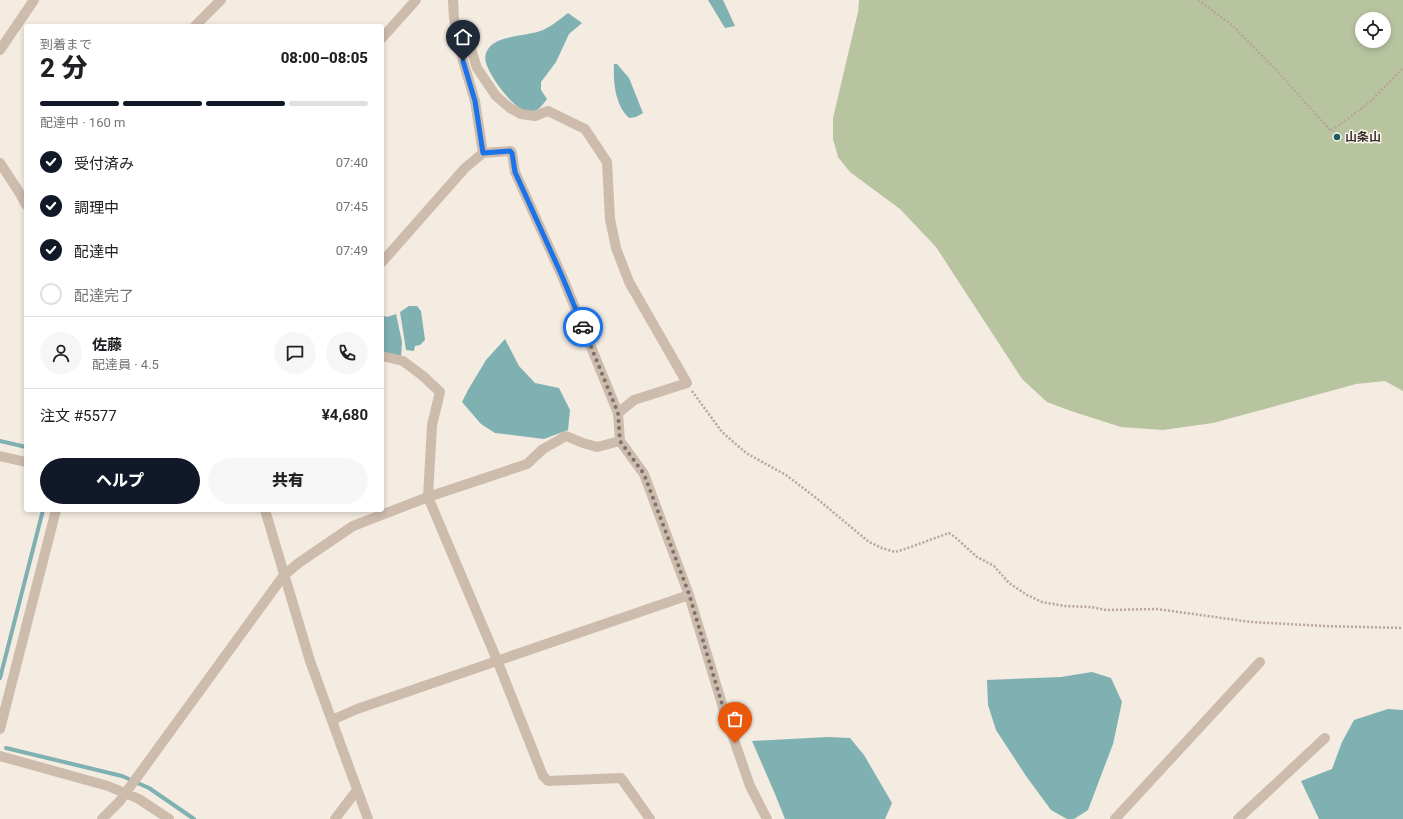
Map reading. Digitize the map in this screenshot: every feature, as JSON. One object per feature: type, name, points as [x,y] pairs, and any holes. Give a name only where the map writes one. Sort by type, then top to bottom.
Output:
[{"type":"street","points":[[0,50],[34,0]]},
{"type":"street","points":[[197,24],[221,0]]},
{"type":"street","points":[[384,36],[416,0]]},
{"type":"street","points":[[453,0],[454,18],[463,61],[475,101],[483,153]]},
{"type":"street","points":[[458,38],[470,46],[477,68],[496,96],[510,108],[521,114],[536,116],[548,111],[585,130],[607,162],[610,219],[616,248],[628,282],[687,383],[634,400],[618,413]]},
{"type":"street","points":[[384,260],[465,168],[483,153],[510,151],[512,153],[515,172],[562,276],[618,413],[620,441],[644,474],[689,594],[728,721],[750,786],[767,819]]},
{"type":"street","points":[[0,163],[24,199]]},
{"type":"street","points":[[384,356],[403,361],[423,376],[440,392],[432,425],[428,497],[497,660],[543,776],[548,781],[621,778],[650,819]]},
{"type":"street","points":[[102,819],[128,791],[284,575],[300,562],[353,526],[428,497],[527,464],[543,449],[566,436],[597,447],[620,441]]},
{"type":"street","points":[[0,456],[24,462]]},
{"type":"street","points":[[0,729],[55,512]]},
{"type":"street","points":[[266,512],[310,661],[368,819]]},
{"type":"street","points":[[332,720],[357,709],[689,594]]},
{"type":"street","points":[[1115,819],[1260,662]]},
{"type":"street","points":[[1238,819],[1324,738]]},
{"type":"street","points":[[0,756],[128,791],[169,819]]},
{"type":"street","points":[[336,819],[357,790]]},
{"type":"path","points":[[1198,0],[1237,30],[1278,71],[1331,131],[1369,103],[1403,68]]},
{"type":"path","points":[[687,383],[722,432],[746,453],[786,475],[869,542],[882,548],[895,552],[949,533],[977,557],[994,566],[1009,583],[1027,595],[1042,602],[1065,606],[1091,607],[1106,610],[1157,609],[1258,622],[1324,626],[1403,628]]},
{"type":"green space","points":[[859,0],[1403,0],[1403,391],[1385,381],[1356,384],[1213,423],[1163,430],[1121,427],[1047,402],[1022,379],[936,247],[900,209],[850,172],[838,157],[833,139],[833,118],[858,12]]},
{"type":"water","points":[[708,0],[723,0],[735,26],[725,28]]},
{"type":"water","points":[[568,13],[582,23],[569,34],[556,62],[541,82],[541,90],[547,99],[533,112],[524,110],[517,106],[504,93],[492,77],[486,62],[486,52],[491,46],[504,39],[543,30]]},
{"type":"water","points":[[614,64],[617,64],[629,78],[643,113],[636,117],[629,118],[624,113],[618,100],[614,78]]},
{"type":"water","points":[[409,306],[417,306],[421,311],[425,340],[420,345],[415,346],[414,351],[406,350],[400,312]]},
{"type":"water","points":[[396,314],[402,342],[401,358],[384,354],[384,316],[387,317]]},
{"type":"water","points":[[505,339],[519,366],[535,383],[559,388],[570,410],[568,430],[544,439],[495,433],[481,424],[462,402],[486,360]]},
{"type":"water","points":[[1092,672],[1111,678],[1122,702],[1113,744],[1088,810],[1074,819],[1067,819],[1051,810],[1026,776],[996,730],[988,705],[987,680],[1061,677]]},
{"type":"water","points":[[1388,709],[1403,710],[1403,819],[1319,819],[1301,781],[1332,769],[1342,742],[1354,720]]},
{"type":"water","points":[[828,737],[850,738],[864,755],[892,803],[885,819],[785,819],[752,741]]},
{"type":"waterway","points":[[0,441],[24,447]]},
{"type":"waterway","points":[[0,678],[42,512]]},
{"type":"waterway","points":[[6,748],[122,776],[149,788],[194,819]]},
{"type":"way so far","points":[[583,327],[618,413],[620,441],[644,474],[689,594],[735,743]]},
{"type":"place","name":"山条山","points":[[1337,137]]},
{"type":"route","points":[[463,61],[475,101],[483,153],[510,151],[512,153],[515,172],[562,276],[583,327]]}]
